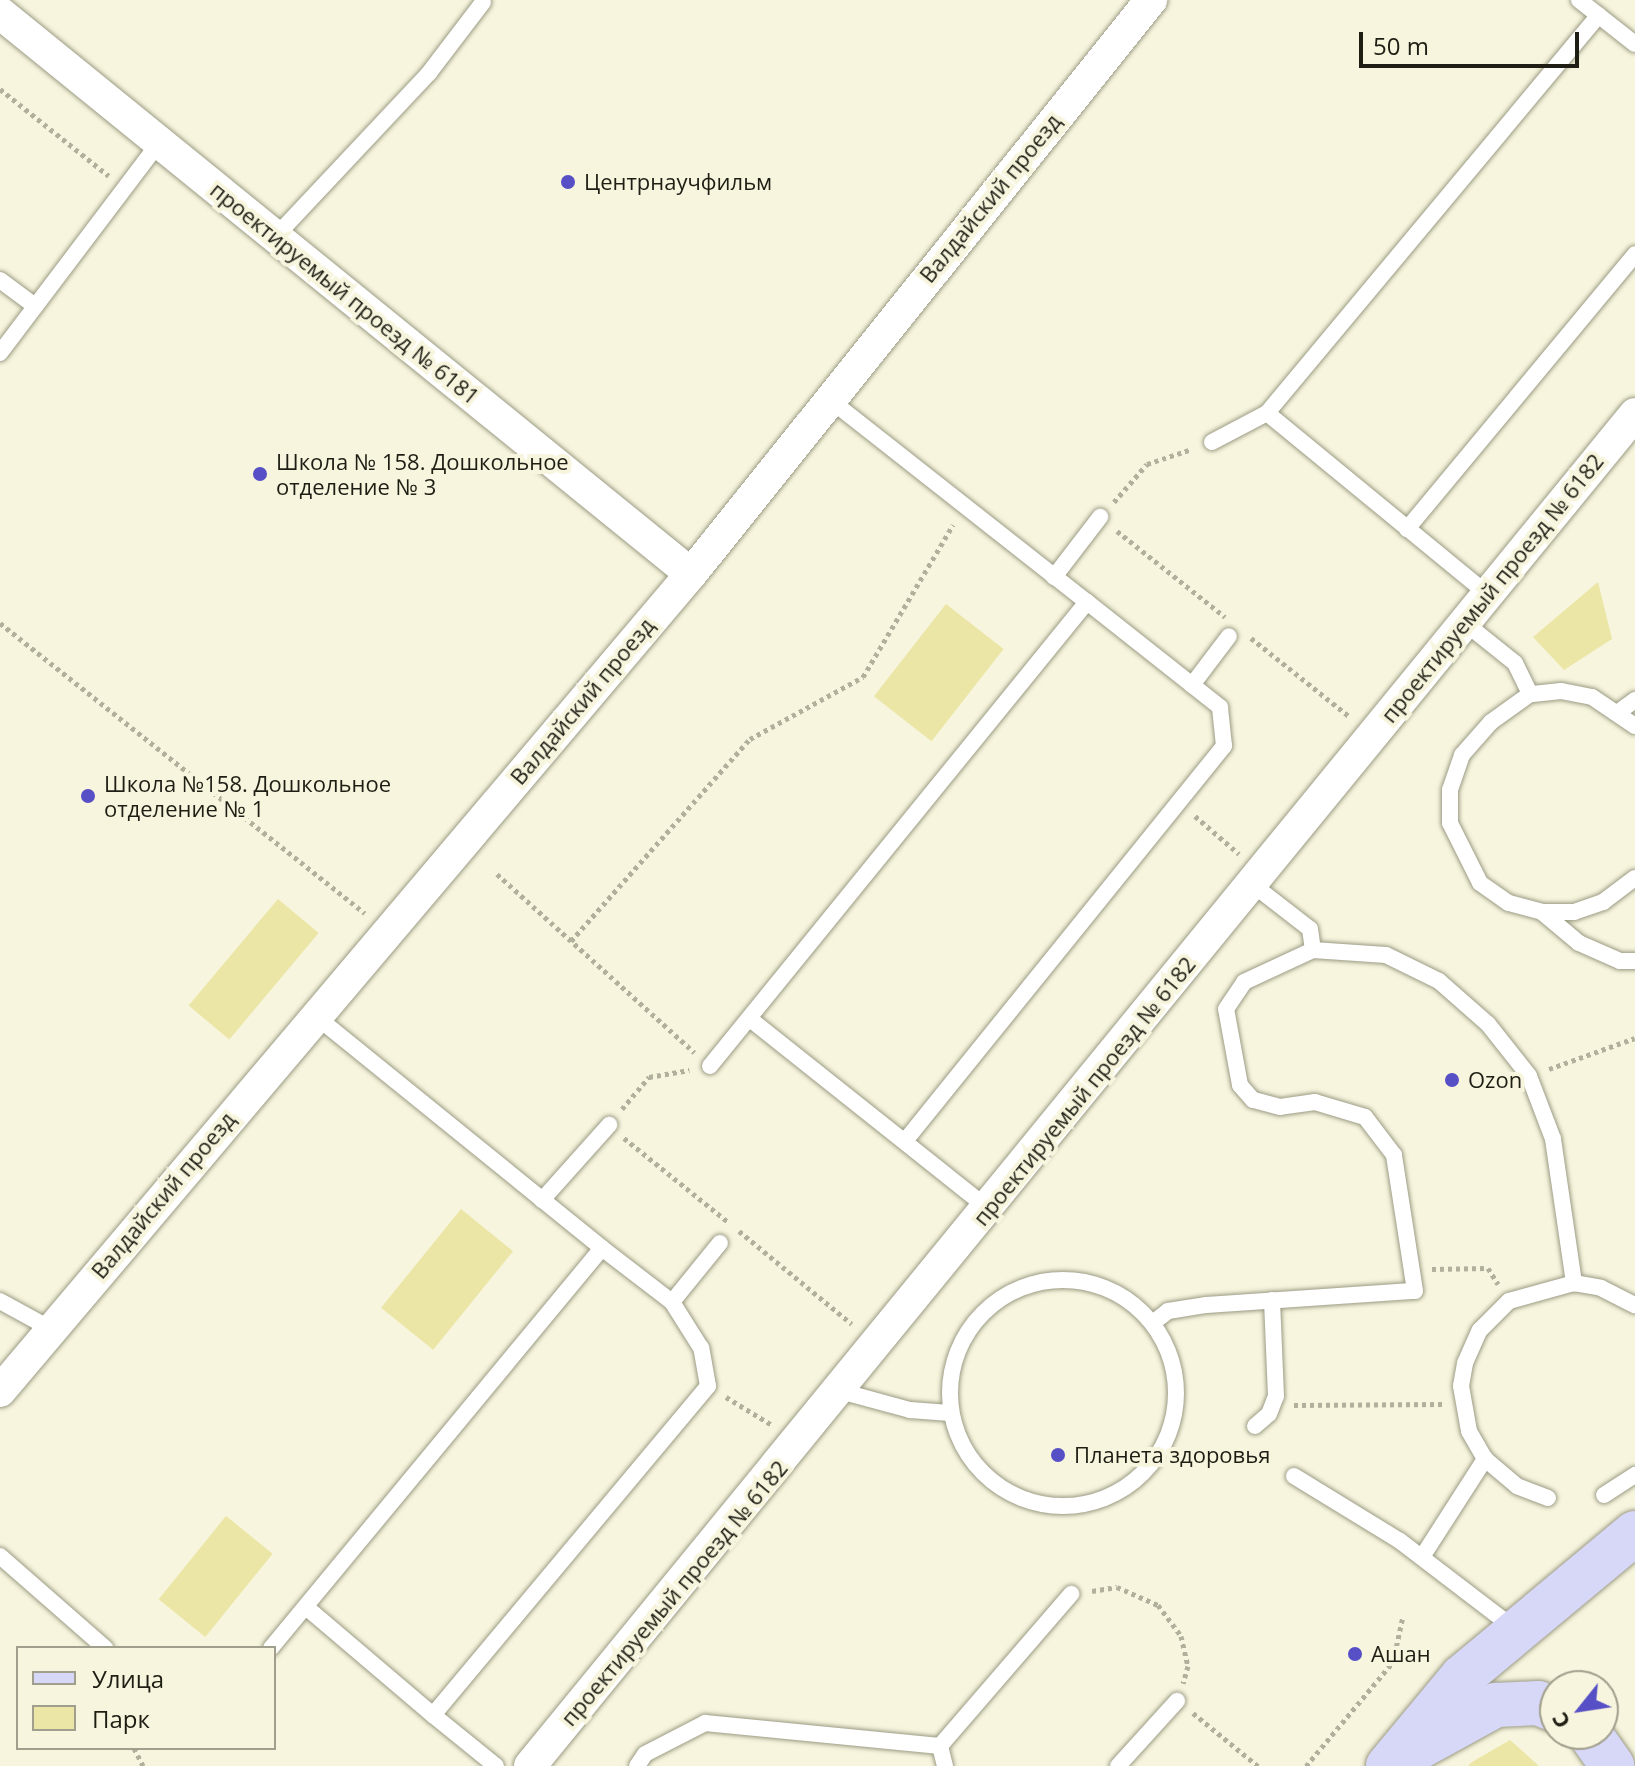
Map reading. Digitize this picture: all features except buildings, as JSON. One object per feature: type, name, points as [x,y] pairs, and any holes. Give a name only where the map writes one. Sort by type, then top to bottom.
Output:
[{"type":"street","name":"Валдайский проезд","points":[[0,1391],[691,574],[1151,0]]},
{"type":"street","name":"проектируемый проезд № 6181","points":[[0,13],[691,574]]},
{"type":"street","name":"проектируемый проезд № 6182","points":[[530,1766],[799,1442],[1635,414]]},
{"type":"street","points":[[1390,1766],[1462,1677],[1515,1629],[1635,1533]]},
{"type":"street","points":[[1390,1766],[1438,1732],[1496,1705],[1539,1703]]},
{"type":"lane","points":[[1579,0],[1635,44]]},
{"type":"lane","points":[[276,236],[429,73],[483,2]]},
{"type":"lane","points":[[1212,442],[1267,413],[1599,15]]},
{"type":"lane","points":[[0,353],[159,143]]},
{"type":"lane","points":[[1407,529],[1635,254]]},
{"type":"lane","points":[[0,280],[35,306]]},
{"type":"lane","points":[[829,399],[1220,707],[1224,746],[905,1141]]},
{"type":"lane","points":[[1267,413],[1487,594]]},
{"type":"lane","points":[[1054,577],[1100,517]]},
{"type":"lane","points":[[710,1066],[1087,602]]},
{"type":"lane","points":[[1465,623],[1515,663],[1530,694]]},
{"type":"lane","points":[[1192,685],[1233,631]]},
{"type":"lane","points":[[1635,726],[1620,711],[1561,691],[1530,694],[1491,722],[1462,755],[1450,790],[1450,823],[1461,854],[1480,883],[1509,903],[1542,912],[1574,912],[1603,902],[1635,878]]},
{"type":"lane","points":[[1620,711],[1635,700]]},
{"type":"lane","points":[[1256,878],[1310,929],[1313,950]]},
{"type":"lane","points":[[1542,912],[1579,943],[1620,961],[1635,961]]},
{"type":"lane","points":[[1154,1322],[1168,1311],[1272,1300],[1415,1291],[1394,1155],[1365,1117],[1315,1102],[1280,1107],[1253,1100],[1240,1085],[1226,1009],[1244,982],[1313,950],[1386,955],[1439,981],[1488,1024],[1529,1076],[1553,1139],[1574,1283]]},
{"type":"lane","points":[[315,1016],[672,1302],[701,1348],[708,1386],[433,1715]]},
{"type":"lane","points":[[750,1019],[988,1208]]},
{"type":"lane","points":[[542,1200],[609,1125]]},
{"type":"lane","points":[[672,1302],[720,1243]]},
{"type":"lane","points":[[273,1646],[602,1248]]},
{"type":"lane","points":[[1074,1278],[1114,1289],[1154,1322],[1173,1361],[1171,1430],[1152,1464],[1108,1498],[1076,1506],[1030,1502],[995,1485],[965,1452],[950,1413],[951,1369],[970,1325],[1024,1284],[1074,1278]]},
{"type":"lane","points":[[1548,1498],[1517,1486],[1485,1459],[1469,1431],[1465,1404],[1465,1363],[1480,1330],[1509,1301],[1574,1283],[1601,1288],[1635,1305]]},
{"type":"lane","points":[[1255,1426],[1273,1405],[1272,1300]]},
{"type":"lane","points":[[0,1301],[51,1329]]},
{"type":"lane","points":[[840,1391],[910,1410],[950,1413]]},
{"type":"lane","points":[[1422,1557],[1485,1459]]},
{"type":"lane","points":[[1604,1495],[1635,1475]]},
{"type":"lane","points":[[1294,1476],[1422,1557],[1515,1629]]},
{"type":"lane","points":[[0,1556],[103,1646]]},
{"type":"lane","points":[[940,1746],[1071,1594]]},
{"type":"lane","points":[[306,1607],[496,1766]]},
{"type":"lane","points":[[1118,1766],[1177,1701]]},
{"type":"lane","points":[[637,1766],[645,1754],[705,1723],[940,1746]]},
{"type":"lane","points":[[940,1746],[945,1766]]},
{"type":"path","points":[[0,89],[125,189]]},
{"type":"path","points":[[1212,442],[1147,464],[1100,517],[1233,631]]},
{"type":"path","points":[[571,941],[750,739],[863,677],[964,507]]},
{"type":"path","points":[[0,623],[372,919]]},
{"type":"path","points":[[1249,636],[1372,735]]},
{"type":"path","points":[[1179,802],[1256,878]]},
{"type":"path","points":[[497,874],[710,1066]]},
{"type":"path","points":[[1529,1076],[1635,1038]]},
{"type":"path","points":[[710,1066],[649,1077],[609,1125],[878,1345]]},
{"type":"path","points":[[1412,1270],[1488,1268],[1509,1301]]},
{"type":"path","points":[[708,1386],[799,1442]]},
{"type":"path","points":[[1273,1405],[1465,1404]]},
{"type":"path","points":[[1071,1594],[1117,1587],[1158,1605],[1181,1636],[1188,1666],[1177,1701],[1258,1766]]},
{"type":"path","points":[[1306,1766],[1393,1662],[1403,1616]]},
{"type":"green space","points":[[1598,582],[1612,639],[1564,670],[1533,637]]},
{"type":"green space","points":[[946,604],[1004,649],[931,741],[874,696]]},
{"type":"green space","points":[[278,899],[319,933],[229,1040],[189,1005]]},
{"type":"green space","points":[[461,1209],[513,1251],[433,1350],[381,1308]]},
{"type":"green space","points":[[226,1516],[273,1554],[205,1637],[159,1599]]},
{"type":"green space","points":[[1510,1740],[1539,1766],[1468,1766],[1472,1762]]},
{"type":"place","name":"Центрнаучфильм","points":[[568,182]]},
{"type":"place","name":"Школа № 158. Дошкольное отделение № 3","points":[[260,474]]},
{"type":"place","name":"Школа №158. Дошкольное отделение № 1","points":[[88,796]]},
{"type":"place","name":"Ozon","points":[[1452,1080]]},
{"type":"place","name":"Планета здоровья","points":[[1058,1455]]},
{"type":"place","name":"Ашан","points":[[1355,1654]]}]
